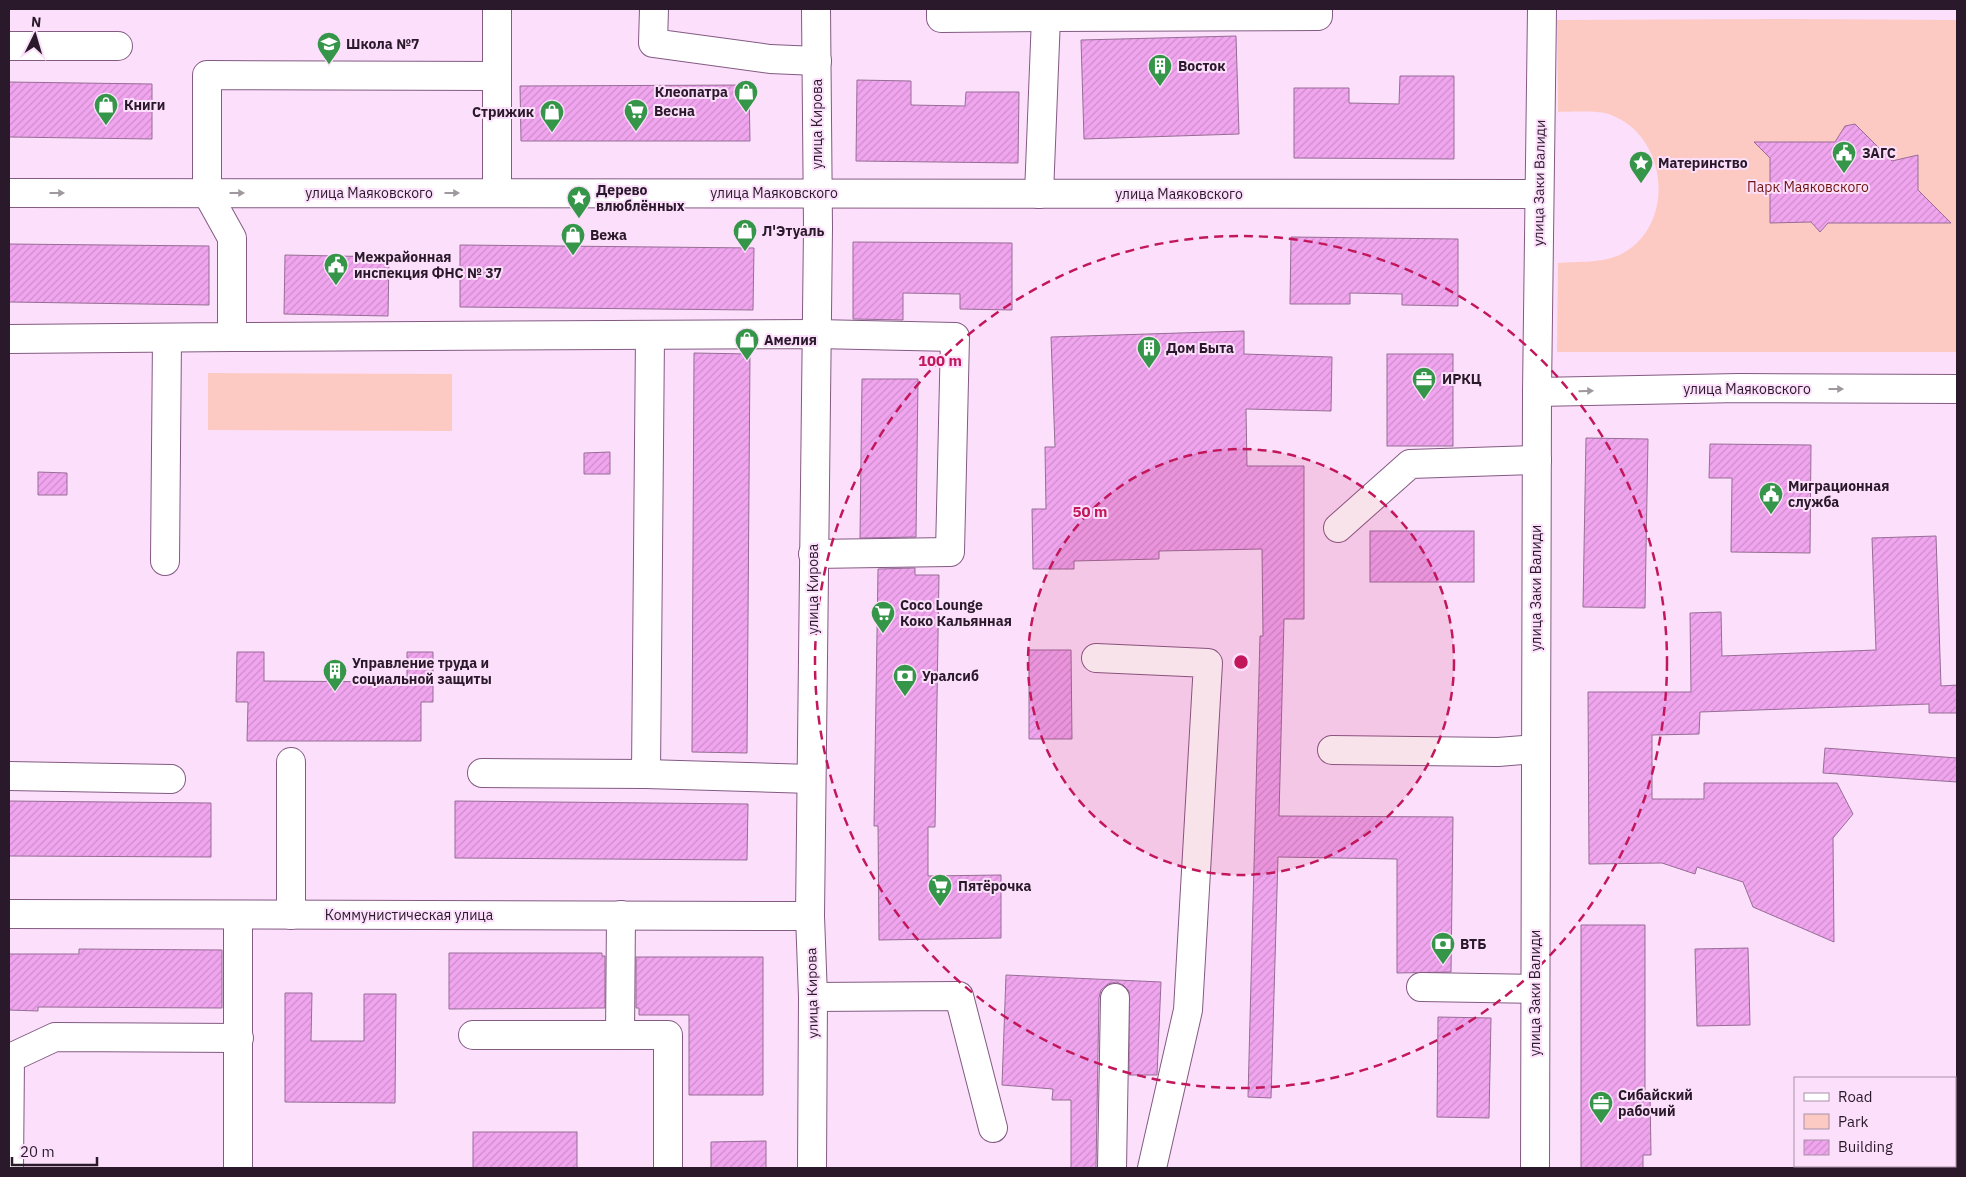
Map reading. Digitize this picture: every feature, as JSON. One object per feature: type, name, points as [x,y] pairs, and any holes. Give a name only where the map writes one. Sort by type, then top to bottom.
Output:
[{"type":"street","points":[[496,9],[497,193]]},
{"type":"street","points":[[654,9],[653,43],[770,59],[817,61]]},
{"type":"street","name":"улица Кирова","points":[[812,1168],[813,997],[810,916],[818,194],[816,9]]},
{"type":"street","points":[[941,9],[942,18],[1318,16],[1318,9]]},
{"type":"street","name":"улица Заки Валиди","points":[[1534,1168],[1537,392],[1542,9]]},
{"type":"street","points":[[1039,194],[1046,17]]},
{"type":"street","points":[[9,46],[118,46]]},
{"type":"street","points":[[232,337],[232,238],[207,193],[207,75],[497,76]]},
{"type":"street","name":"улица Маяковского","points":[[9,193],[1539,194]]},
{"type":"street","points":[[9,340],[816,334],[955,337],[950,552],[813,554]]},
{"type":"street","points":[[646,774],[650,335]]},
{"type":"street","points":[[165,561],[167,338]]},
{"type":"street","name":"улица Маяковского","points":[[1537,392],[1739,388],[1957,389]]},
{"type":"street","points":[[1338,528],[1410,464],[1537,460]]},
{"type":"street","points":[[1096,658],[1208,663],[1188,1010],[1152,1168]]},
{"type":"street","points":[[1332,750],[1498,752],[1536,749]]},
{"type":"street","points":[[291,762],[291,915]]},
{"type":"street","points":[[482,772],[811,779]]},
{"type":"street","points":[[9,776],[171,779]]},
{"type":"street","name":"Коммунистическая улица","points":[[9,914],[810,916]]},
{"type":"street","points":[[238,915],[238,1168]]},
{"type":"street","points":[[620,1035],[621,916]]},
{"type":"street","points":[[1421,987],[1535,989]]},
{"type":"street","points":[[813,997],[959,996],[993,1128]]},
{"type":"street","points":[[1112,1168],[1115,998]]},
{"type":"street","points":[[473,1035],[668,1035],[668,1168]]},
{"type":"street","points":[[10,1168],[10,1058],[55,1037],[239,1038]]},
{"type":"green space","name":"Парк Маяковского","points":[[1557,20],[1957,20],[1957,352],[1557,352],[1558,263],[1601,260],[1625,252],[1641,238],[1652,220],[1658,201],[1658,180],[1653,159],[1644,141],[1630,126],[1606,113],[1558,112]]},
{"type":"green space","points":[[208,373],[452,374],[452,431],[208,430]]},
{"type":"building","name":"Восток","points":[[1236,36],[1239,134],[1084,139],[1081,40]]},
{"type":"building","points":[[1400,76],[1454,76],[1454,159],[1294,158],[1294,88],[1349,88],[1349,103],[1399,104]]},
{"type":"building","points":[[857,80],[911,81],[911,105],[965,106],[966,92],[1019,92],[1018,163],[856,161]]},
{"type":"building","points":[[9,82],[152,84],[152,139],[9,137]]},
{"type":"building","points":[[749,85],[750,141],[521,141],[520,86]]},
{"type":"building","name":"ЗАГС","points":[[1855,124],[1892,161],[1918,155],[1918,190],[1951,223],[1828,223],[1820,232],[1811,222],[1770,223],[1770,158],[1754,142],[1835,142],[1845,126]]},
{"type":"building","points":[[1291,237],[1458,239],[1458,306],[1402,305],[1402,294],[1350,293],[1350,304],[1290,304]]},
{"type":"building","points":[[853,242],[1012,243],[1012,310],[960,309],[960,294],[903,293],[903,320],[853,319]]},
{"type":"building","points":[[9,244],[209,246],[209,305],[9,302]]},
{"type":"building","points":[[460,245],[754,248],[753,310],[460,307]]},
{"type":"building","name":"Межрайонная инспекция ФНС № 37","points":[[285,255],[389,257],[388,316],[284,314]]},
{"type":"building","points":[[1244,331],[1244,354],[1332,357],[1331,411],[1246,409],[1247,466],[1304,466],[1304,619],[1284,619],[1279,816],[1453,817],[1451,972],[1397,973],[1397,859],[1278,857],[1271,1098],[1248,1097],[1260,636],[1263,636],[1262,549],[1159,551],[1159,559],[1074,561],[1074,569],[1033,569],[1032,509],[1046,509],[1045,447],[1055,447],[1051,337]]},
{"type":"building","points":[[694,353],[750,354],[747,753],[692,752]]},
{"type":"building","points":[[1387,354],[1453,354],[1453,446],[1387,446]]},
{"type":"building","points":[[862,379],[918,379],[916,537],[860,538]]},
{"type":"building","points":[[1586,438],[1648,439],[1645,608],[1583,607]]},
{"type":"building","name":"Миграционная служба","points":[[1710,444],[1811,445],[1810,553],[1731,552],[1732,478],[1709,478]]},
{"type":"building","points":[[610,452],[610,474],[584,474],[584,453]]},
{"type":"building","points":[[38,472],[67,473],[67,495],[38,495]]},
{"type":"building","points":[[1370,531],[1474,531],[1474,582],[1370,582]]},
{"type":"building","points":[[1936,536],[1941,686],[1957,685],[1957,713],[1929,713],[1929,704],[1700,712],[1699,734],[1652,735],[1652,799],[1704,799],[1704,783],[1837,783],[1853,814],[1833,838],[1834,942],[1753,907],[1743,882],[1697,867],[1695,874],[1662,863],[1589,864],[1588,692],[1691,692],[1690,613],[1721,612],[1722,656],[1876,650],[1872,538]]},
{"type":"building","points":[[915,568],[915,575],[939,575],[935,827],[928,827],[928,876],[1001,875],[1001,938],[879,940],[878,826],[874,826],[878,569]]},
{"type":"building","points":[[1029,650],[1071,650],[1072,739],[1029,739]]},
{"type":"building","name":"Управление труда и социальной защиты","points":[[237,652],[264,652],[264,681],[407,682],[407,652],[433,652],[433,702],[421,702],[421,741],[247,741],[248,702],[236,702]]},
{"type":"building","points":[[1825,748],[1957,758],[1957,782],[1823,773]]},
{"type":"building","points":[[9,801],[211,803],[211,857],[9,856]]},
{"type":"building","points":[[455,801],[748,804],[747,860],[455,858]]},
{"type":"building","points":[[1581,925],[1645,925],[1645,1093],[1650,1093],[1651,1155],[1643,1155],[1643,1168],[1581,1168]]},
{"type":"building","points":[[1748,948],[1750,1025],[1697,1026],[1695,949]]},
{"type":"building","points":[[79,949],[222,950],[222,1008],[38,1007],[38,1011],[9,1010],[9,954],[79,954]]},
{"type":"building","points":[[449,953],[602,953],[602,956],[605,956],[605,1008],[449,1009]]},
{"type":"building","points":[[636,957],[763,957],[763,1095],[689,1095],[689,1015],[639,1015],[639,1008],[636,1008]]},
{"type":"building","points":[[1006,975],[1161,982],[1157,1075],[1129,1075],[1129,991],[1123,985],[1116,982],[1108,984],[1101,990],[1099,998],[1096,1168],[1071,1168],[1071,1100],[1052,1100],[1053,1089],[1002,1085]]},
{"type":"building","points":[[285,993],[312,993],[311,1041],[364,1041],[364,994],[396,994],[395,1103],[285,1102]]},
{"type":"building","points":[[1438,1017],[1491,1018],[1489,1118],[1437,1117]]},
{"type":"building","points":[[473,1132],[577,1132],[577,1168],[473,1168]]},
{"type":"building","points":[[766,1141],[766,1168],[711,1168],[711,1142]]},
{"type":"place","name":"Школа №7","points":[[329,65]]},
{"type":"place","name":"Восток","points":[[1160,87]]},
{"type":"place","name":"Клеопатра","points":[[746,113]]},
{"type":"place","name":"Книги","points":[[106,126]]},
{"type":"place","name":"Весна","points":[[636,132]]},
{"type":"place","name":"Стрижик","points":[[552,133]]},
{"type":"place","name":"ЗАГС","points":[[1844,174]]},
{"type":"place","name":"Материнство","points":[[1641,184]]},
{"type":"place","name":"Дерево влюблённых","points":[[579,219]]},
{"type":"place","name":"Л'Этуаль","points":[[745,252]]},
{"type":"place","name":"Вежа","points":[[573,256]]},
{"type":"place","name":"Межрайонная инспекция ФНС № 37","points":[[336,286]]},
{"type":"place","name":"Амелия","points":[[747,361]]},
{"type":"place","name":"Дом Быта","points":[[1149,369]]},
{"type":"place","name":"ИРКЦ","points":[[1424,400]]},
{"type":"place","name":"Миграционная служба","points":[[1771,515]]},
{"type":"place","name":"Coco Lounge Коко Кальянная","points":[[883,634]]},
{"type":"place","name":"Управление труда и социальной защиты","points":[[335,692]]},
{"type":"place","name":"Уралсиб","points":[[905,697]]},
{"type":"place","name":"Пятёрочка","points":[[940,907]]},
{"type":"place","name":"ВТБ","points":[[1443,965]]},
{"type":"place","name":"Сибайский рабочий","points":[[1601,1124]]}]
